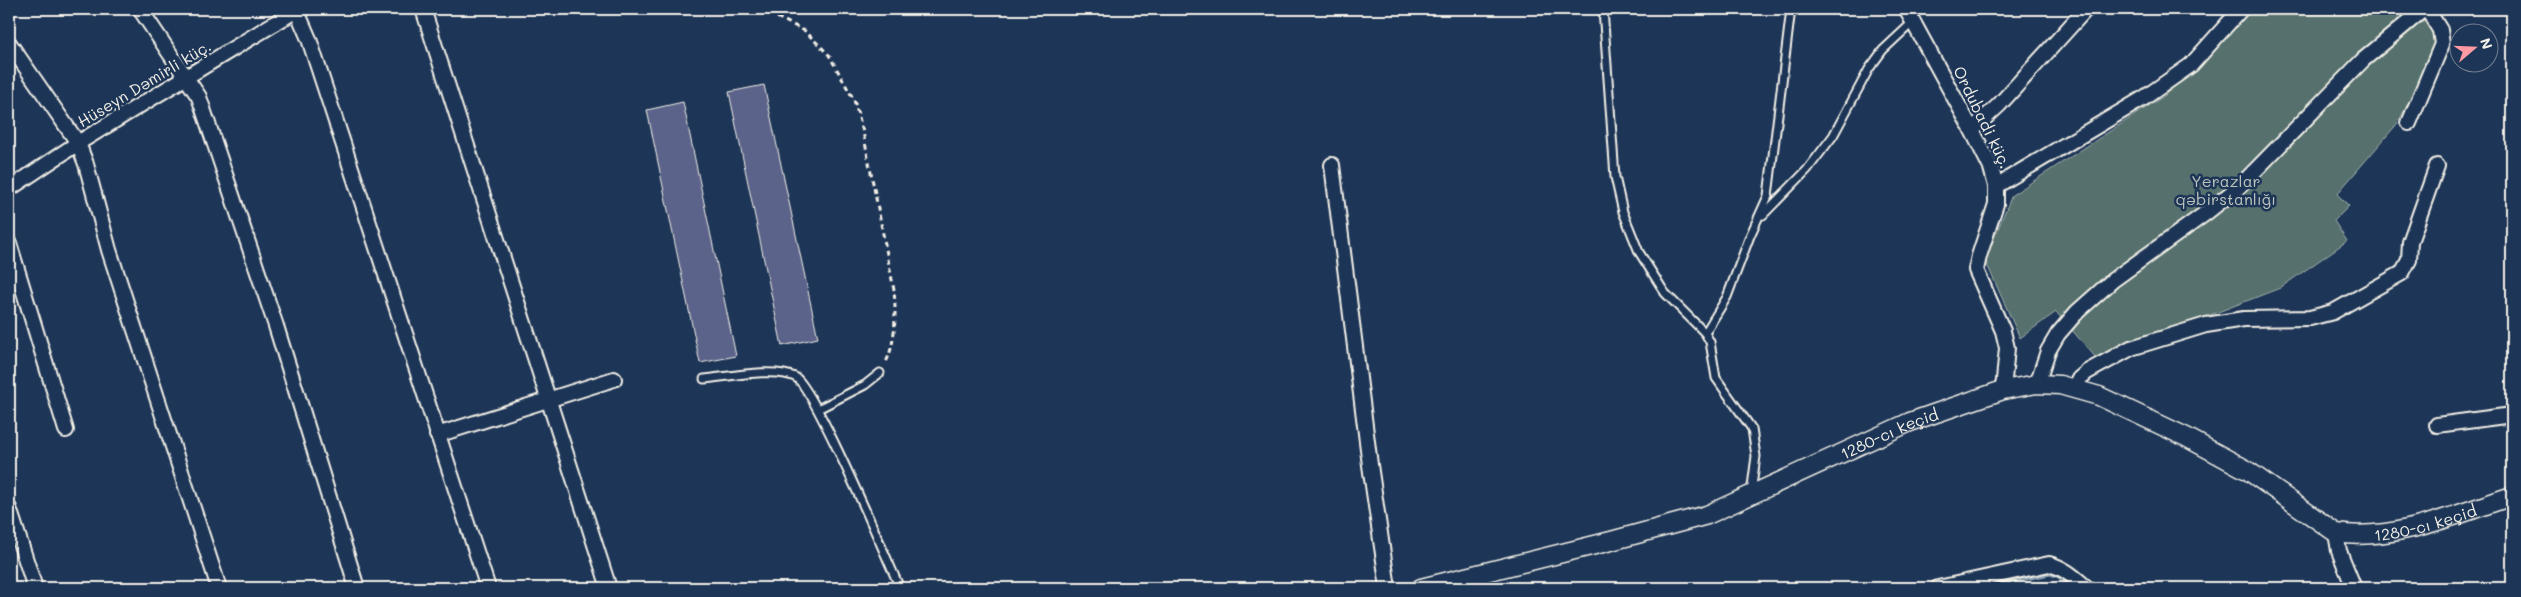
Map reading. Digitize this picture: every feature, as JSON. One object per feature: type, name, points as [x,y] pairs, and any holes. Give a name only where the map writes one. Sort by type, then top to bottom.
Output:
[{"type":"street","points":[[140,9],[199,97],[279,336],[357,588]]},
{"type":"street","points":[[297,9],[309,39],[488,588]]},
{"type":"street","name":"Hüseyn Dəmirli küç.","points":[[9,189],[78,143],[297,9]]},
{"type":"street","points":[[423,9],[609,588]]},
{"type":"street","points":[[1972,130],[1999,105],[2086,9]]},
{"type":"street","points":[[1996,186],[2030,163],[2076,139],[2144,98],[2191,65],[2240,9]]},
{"type":"street","points":[[2037,384],[2048,351],[2058,334],[2077,312],[2113,280],[2206,214],[2240,186],[2364,60],[2425,9],[2440,30],[2442,44],[2409,123]]},
{"type":"street","name":"Ordubadi küç.","points":[[1910,13],[1991,168],[1996,186],[1996,204],[1978,256],[1976,270],[2003,331],[2007,348],[2002,390]]},
{"type":"street","points":[[9,43],[78,143],[86,164],[110,250],[220,588]]},
{"type":"street","points":[[1332,166],[1370,465],[1388,588]]},
{"type":"street","points":[[2075,388],[2079,379],[2087,372],[2131,348],[2206,325],[2244,319],[2310,318],[2333,312],[2402,273],[2408,260],[2410,242],[2437,166]]},
{"type":"street","points":[[9,243],[66,430]]},
{"type":"street","points":[[438,435],[614,379]]},
{"type":"street","name":"1280-cı keçid","points":[[1431,587],[1707,515],[1910,422],[2002,390],[2037,384],[2075,388],[2099,396],[2219,454],[2275,489],[2336,533],[2351,535],[2386,532],[2429,523],[2512,496]]},
{"type":"street","points":[[2437,425],[2512,415]]},
{"type":"street","points":[[9,508],[35,588]]},
{"type":"street","points":[[2336,533],[2342,559],[2354,588]]},
{"type":"street","points":[[1938,588],[2049,564],[2070,573],[2087,588]]},
{"type":"lane","points":[[1603,9],[1615,177],[1623,212],[1639,252],[1665,293],[1705,333],[1710,342],[1716,378],[1752,429],[1756,456],[1751,496]]},
{"type":"lane","points":[[1705,333],[1727,297],[1750,236],[1768,196],[1791,9]]},
{"type":"lane","points":[[1760,217],[1807,170],[1832,136],[1869,69],[1910,13]]},
{"type":"lane","points":[[818,410],[865,385],[880,372]]},
{"type":"lane","points":[[704,379],[784,374],[797,378],[818,410],[900,588]]},
{"type":"path","points":[[761,9],[805,31],[829,55],[854,100],[863,132],[894,290],[895,309],[889,356],[880,372]]},
{"type":"green space","name":"Yerazlar qəbirstanlığı","points":[[2252,9],[2422,9],[2436,37],[2424,75],[2397,124],[2337,194],[2349,206],[2334,221],[2347,241],[2280,288],[2097,359],[2056,312],[2020,338],[1985,260],[2012,195],[2164,96]]},
{"type":"building","points":[[764,85],[818,338],[782,346],[729,92]]},
{"type":"building","points":[[683,102],[736,356],[700,363],[647,110]]},
{"type":"waterway","points":[[1978,588],[2050,573],[2059,576],[2074,588]]}]
